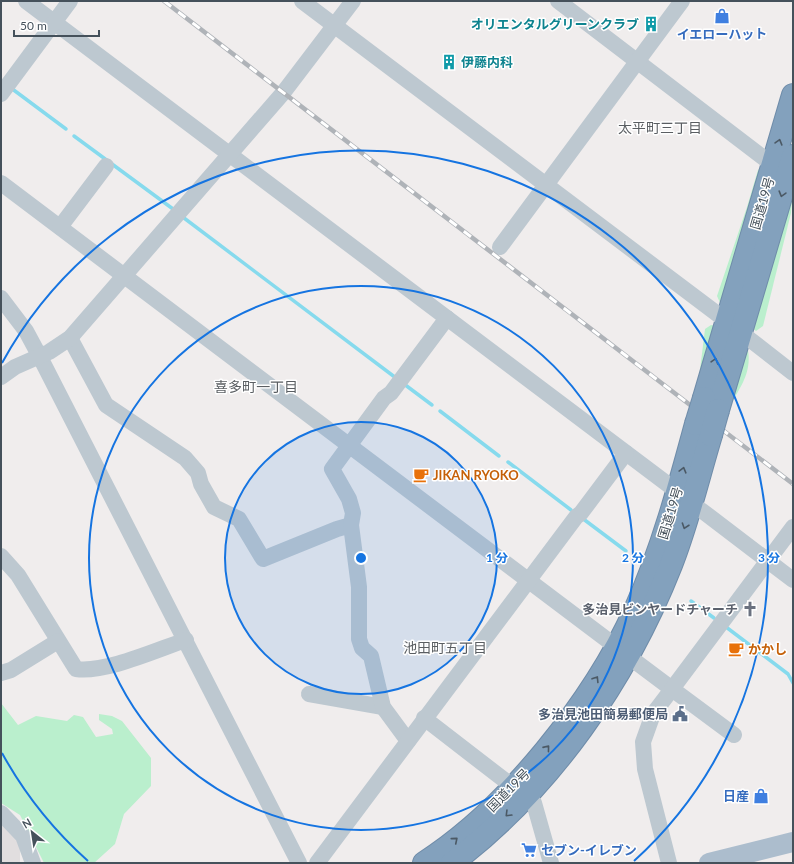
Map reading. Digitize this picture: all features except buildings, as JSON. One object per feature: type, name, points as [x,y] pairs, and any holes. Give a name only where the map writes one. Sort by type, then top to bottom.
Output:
[{"type":"highway","name":"国道19号","points":[[711,404],[793,95]]},
{"type":"highway","name":"国道19号","points":[[424,863],[519,791],[570,745],[607,690],[641,631],[671,565],[686,522],[703,429],[793,156]]},
{"type":"highway","name":"国道19号","points":[[452,863],[488,834],[519,791]]},
{"type":"main road","points":[[718,862],[793,842]]},
{"type":"street","points":[[26,1],[670,486]]},
{"type":"street","points":[[1,94],[70,1]]},
{"type":"street","points":[[302,1],[720,316]]},
{"type":"street","points":[[1,376],[15,367],[40,357],[70,338],[283,93],[353,1]]},
{"type":"street","points":[[558,1],[765,159]]},
{"type":"street","points":[[500,248],[682,1]]},
{"type":"street","points":[[60,227],[106,166]]},
{"type":"street","points":[[1,183],[610,642]]},
{"type":"street","points":[[1,298],[26,331],[40,357],[299,863]]},
{"type":"street","points":[[408,741],[383,707],[371,656],[362,648],[359,639],[359,587],[351,525],[353,514],[349,499],[332,469],[384,398],[391,393],[447,318]]},
{"type":"street","points":[[70,338],[106,404],[185,458],[198,474],[201,484],[214,507],[239,519],[263,559],[337,529],[351,525]]},
{"type":"street","points":[[748,338],[793,373]]},
{"type":"street","points":[[317,863],[424,718],[626,453]]},
{"type":"street","points":[[701,510],[793,580]]},
{"type":"street","points":[[669,863],[645,770],[643,742],[653,714],[793,527]]},
{"type":"street","points":[[1,556],[18,575],[76,669],[85,670],[109,665],[186,640]]},
{"type":"street","points":[[1,673],[11,670],[58,641]]},
{"type":"street","points":[[636,662],[734,735]]},
{"type":"street","points":[[310,694],[383,707]]},
{"type":"street","points":[[424,718],[534,803],[551,863]]},
{"type":"street","points":[[1,813],[23,836],[33,863]]},
{"type":"shaded area","points":[[1,821],[20,841],[20,863],[1,863]]},
{"type":"green space","points":[[762,166],[721,305],[717,296],[758,170]]},
{"type":"green space","points":[[793,187],[791,213],[763,326],[756,331],[752,328]]},
{"type":"green space","points":[[711,325],[716,326],[697,394],[705,329]]},
{"type":"green space","points":[[745,348],[748,350],[748,367],[744,381],[728,409]]},
{"type":"green space","points":[[1,703],[18,725],[36,716],[67,721],[74,715],[83,717],[96,737],[113,734],[112,729],[99,720],[99,714],[112,716],[122,721],[151,758],[151,786],[124,814],[115,844],[94,863],[44,863],[20,815],[1,803]]},
{"type":"waterway","points":[[11,88],[66,129]]},
{"type":"waterway","points":[[74,136],[173,209]]},
{"type":"waterway","points":[[184,218],[396,378]]},
{"type":"waterway","points":[[404,384],[432,405]]},
{"type":"waterway","points":[[440,411],[499,456]]},
{"type":"waterway","points":[[508,462],[571,510]]},
{"type":"waterway","points":[[582,518],[626,551]]},
{"type":"waterway","points":[[691,601],[714,618]]},
{"type":"waterway","points":[[726,627],[788,674],[793,683]]},
{"type":"railway","points":[[164,1],[793,484]]},
{"type":"place","name":"イエローハット","points":[[722,16]]},
{"type":"place","name":"オリエンタルグリーンクラブ","points":[[651,24]]},
{"type":"place","name":"伊藤内科","points":[[449,62]]},
{"type":"place","name":"JIKAN RYOKO","points":[[421,475]]},
{"type":"place","name":"多治見ビンヤードチャーチ","points":[[750,609]]},
{"type":"place","name":"かかし","points":[[736,649]]},
{"type":"place","name":"多治見池田簡易郵便局","points":[[680,714]]},
{"type":"place","name":"日産","points":[[761,796]]},
{"type":"place","name":"セブン-イレブン","points":[[529,850]]},
{"type":"district","name":"太平町三丁目","points":[[660,128]]},
{"type":"district","name":"喜多町一丁目","points":[[256,387]]},
{"type":"district","name":"池田町五丁目","points":[[445,648]]}]
